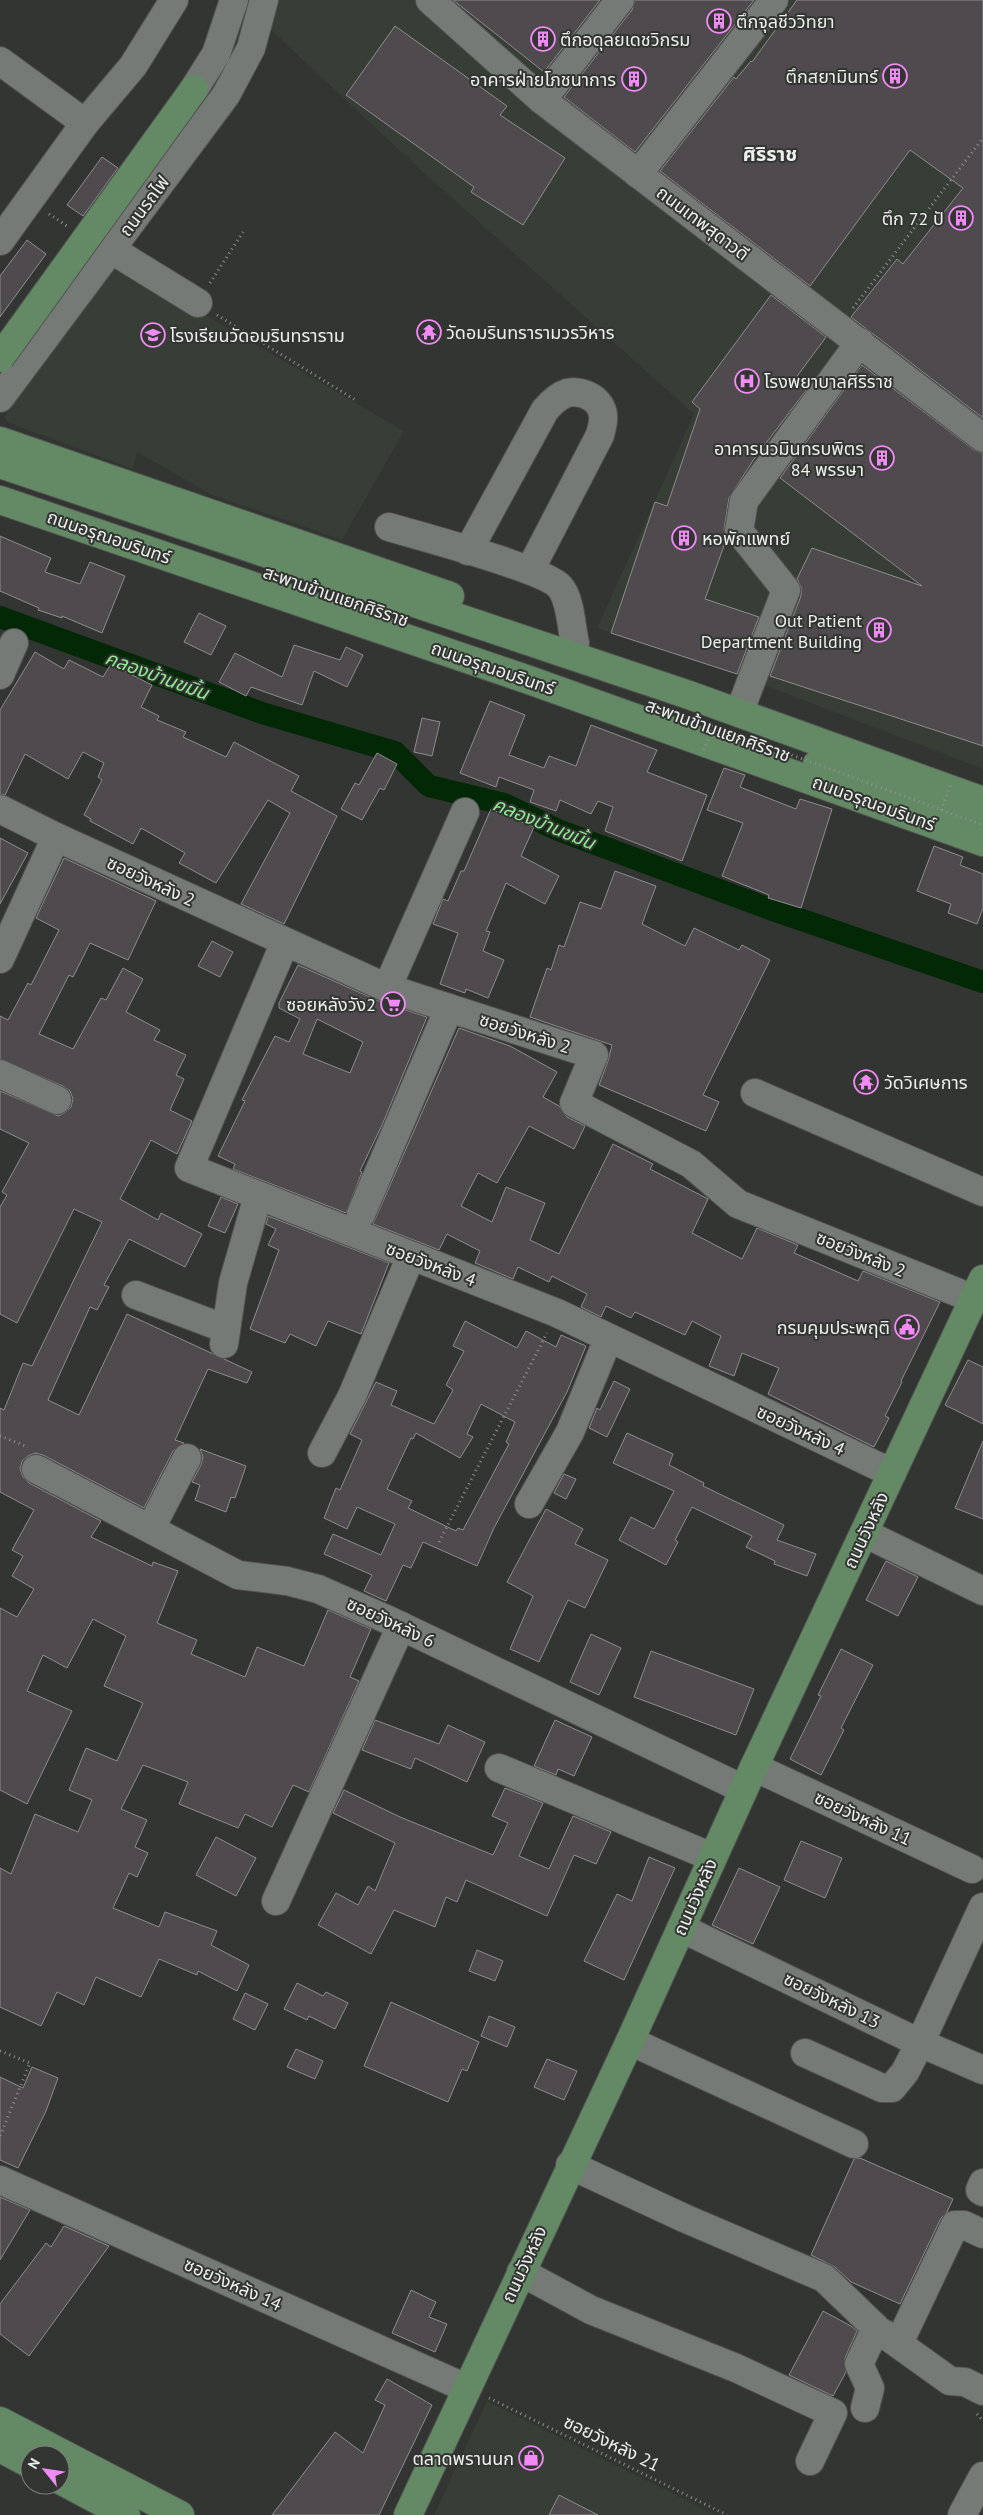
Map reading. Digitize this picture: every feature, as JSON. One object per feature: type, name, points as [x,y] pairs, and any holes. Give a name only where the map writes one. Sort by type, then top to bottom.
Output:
[{"type":"main road","points":[[0,358],[194,89]]},
{"type":"main road","points":[[0,441],[534,625],[574,643],[627,675]]},
{"type":"main road","name":"ถนนอรุณอมรินทร์","points":[[0,464],[739,713],[983,801]]},
{"type":"main road","name":"สะพานข้ามแยกศิริราช","points":[[0,482],[528,662],[755,744],[856,776],[983,822]]},
{"type":"main road","name":"ถนนอรุณอมรินทร์","points":[[0,500],[529,680],[983,842]]},
{"type":"main road","points":[[0,514],[226,586],[493,687],[541,701],[600,705]]},
{"type":"main road","name":"ถนนวังหลัง","points":[[408,2515],[475,2392],[520,2272],[630,2041],[748,1778],[978,1290]]},
{"type":"main road","points":[[0,2421],[180,2515]]},
{"type":"main road","points":[[0,2448],[20,2459]]},
{"type":"main road","points":[[70,2485],[126,2515]]},
{"type":"street","points":[[0,241],[85,123],[134,66],[174,0]]},
{"type":"street","points":[[194,89],[216,54],[234,0]]},
{"type":"street","name":"ถนนรถไฟ","points":[[0,398],[226,95],[251,48],[264,0]]},
{"type":"street","points":[[542,100],[620,0]]},
{"type":"street","points":[[638,174],[774,0]]},
{"type":"street","name":"ถนนเทพสุดาวดี","points":[[432,1],[542,100],[983,438]]},
{"type":"street","points":[[0,61],[85,123]]},
{"type":"street","points":[[112,250],[198,303]]},
{"type":"street","points":[[739,713],[786,590],[739,531],[744,501],[849,334]]},
{"type":"street","points":[[468,551],[545,410],[554,400],[566,393],[578,392],[594,398],[601,407],[604,418],[600,435],[530,570]]},
{"type":"street","points":[[389,527],[530,570],[560,586],[566,601],[574,643]]},
{"type":"street","points":[[0,675],[14,642]]},
{"type":"street","name":"ซอยวังหลัง 2","points":[[0,809],[56,837],[387,988],[594,1055],[574,1103],[691,1164],[738,1204],[978,1290]]},
{"type":"street","points":[[387,988],[465,812]]},
{"type":"street","points":[[0,959],[56,837]]},
{"type":"street","name":"ซอยวังหลัง 4","points":[[285,942],[189,1165],[192,1170],[557,1313],[892,1473]]},
{"type":"street","points":[[361,1214],[449,1008]]},
{"type":"street","points":[[0,1074],[57,1100]]},
{"type":"street","points":[[755,1093],[983,1192]]},
{"type":"street","points":[[136,1295],[225,1336],[233,1283],[258,1196]]},
{"type":"street","points":[[322,1453],[352,1396],[412,1256]]},
{"type":"street","points":[[529,1504],[570,1432],[608,1338]]},
{"type":"street","points":[[152,1528],[188,1458]]},
{"type":"street","name":"ซอยวังหลัง 6","points":[[36,1470],[152,1528],[208,1561],[238,1575],[287,1581],[318,1589],[748,1778]]},
{"type":"street","points":[[864,1533],[983,1591]]},
{"type":"street","points":[[276,1901],[401,1626]]},
{"type":"street","points":[[499,1768],[712,1857]]},
{"type":"street","name":"ซอยวังหลัง 11","points":[[748,1778],[972,1869]]},
{"type":"street","points":[[806,2053],[882,2088],[892,2088],[905,2072],[920,2043],[983,1907]]},
{"type":"street","name":"ซอยวังหลัง 13","points":[[681,1928],[920,2043],[983,2070]]},
{"type":"street","points":[[630,2041],[854,2144]]},
{"type":"street","points":[[570,2165],[684,2218],[824,2278],[876,2328],[950,2381],[965,2382],[983,2391]]},
{"type":"street","name":"ซอยวังหลัง 14","points":[[0,2180],[475,2392]]},
{"type":"street","points":[[983,2183],[980,2190],[983,2192]]},
{"type":"street","points":[[899,2343],[955,2225],[964,2224],[983,2234]]},
{"type":"street","points":[[520,2272],[591,2310],[736,2368],[833,2413],[810,2461]]},
{"type":"street","points":[[865,2408],[870,2388],[859,2364],[876,2328]]},
{"type":"street","points":[[962,2515],[983,2476]]},
{"type":"path","points":[[849,334],[983,138]]},
{"type":"path","points":[[30,199],[70,228]]},
{"type":"path","points":[[243,232],[198,303],[357,401]]},
{"type":"path","points":[[704,750],[712,726],[983,826]]},
{"type":"path","points":[[941,810],[951,784]]},
{"type":"path","points":[[439,1542],[557,1313]]},
{"type":"path","points":[[0,2051],[30,2062],[0,2136]]},
{"type":"path","name":"ซอยวังหลัง 21","points":[[475,2392],[727,2515]]},
{"type":"shaded area","name":"โรงพยาบาลศิริราช","points":[[279,0],[983,0],[983,444],[860,348],[771,472],[907,574],[983,473],[983,769],[717,667],[597,628],[694,414],[414,164],[271,30]]},
{"type":"shaded area","name":"โรงเรียนวัดอมรินทราราม","points":[[118,264],[404,431],[342,540],[212,495],[137,452],[133,469],[9,423],[4,417]]},
{"type":"shaded area","name":"ตลาดพรานนก","points":[[487,2401],[716,2515],[434,2515]]},
{"type":"building","name":"ตึกอดุลยเดชวิกรม","points":[[453,0],[600,0],[544,72]]},
{"type":"building","name":"อาคารฝ่ายโภชนาการ","points":[[635,0],[754,0],[635,152],[564,97],[632,10]]},
{"type":"building","points":[[797,0],[983,0],[983,418],[851,317],[897,259],[903,264],[963,188],[910,150],[810,286],[660,171],[734,77],[736,79],[752,62]]},
{"type":"building","points":[[395,26],[507,106],[500,115],[565,158],[523,225],[471,192],[474,187],[346,95]]},
{"type":"building","points":[[102,157],[118,168],[83,216],[67,205]]},
{"type":"building","points":[[27,240],[46,254],[0,317],[0,276]]},
{"type":"building","points":[[771,295],[826,337],[795,379],[807,389],[754,459],[729,498],[724,529],[726,540],[705,599],[759,617],[737,674],[611,633],[655,502],[667,506],[700,409],[692,402]]},
{"type":"building","points":[[862,365],[974,450],[983,453],[983,746],[770,676],[801,596],[801,587],[797,579],[812,548],[922,586],[780,478]]},
{"type":"building","points":[[0,536],[51,558],[45,572],[80,584],[90,562],[125,576],[102,633],[62,616],[62,618],[38,610],[39,608],[0,591]]},
{"type":"building","points":[[199,613],[226,626],[211,655],[184,642]]},
{"type":"building","points":[[294,645],[340,660],[346,647],[363,655],[347,687],[314,671],[302,705],[251,687],[246,696],[219,682],[235,653],[282,677]]},
{"type":"building","points":[[35,652],[64,669],[69,660],[103,677],[111,664],[152,685],[141,707],[159,716],[157,720],[186,732],[183,737],[226,757],[234,742],[299,776],[291,791],[337,816],[284,924],[241,904],[290,813],[268,800],[216,883],[179,863],[185,853],[141,828],[133,844],[90,821],[91,819],[84,815],[102,780],[98,777],[104,763],[83,752],[68,779],[25,754],[5,795],[0,794],[0,710]]},
{"type":"building","points":[[490,701],[525,715],[509,755],[544,768],[549,756],[576,766],[591,725],[657,750],[647,772],[707,795],[682,861],[605,831],[613,807],[598,801],[591,814],[560,800],[556,811],[530,802],[534,790],[499,777],[496,787],[460,773]]},
{"type":"building","points":[[422,718],[440,722],[432,756],[414,752]]},
{"type":"building","points":[[377,753],[397,764],[384,790],[380,788],[362,820],[341,809],[355,783],[359,785]]},
{"type":"building","points":[[724,768],[745,775],[740,787],[796,809],[800,799],[832,809],[801,908],[768,898],[769,895],[722,876],[743,823],[707,810]]},
{"type":"building","points":[[491,809],[534,827],[521,856],[559,876],[545,904],[506,883],[486,931],[490,932],[483,951],[504,960],[488,998],[466,989],[465,993],[440,984],[458,933],[433,924],[443,899],[448,901],[461,871],[464,871]]},
{"type":"building","points":[[0,838],[28,853],[0,904]]},
{"type":"building","points":[[934,846],[963,857],[960,865],[983,874],[983,908],[977,924],[948,913],[951,904],[917,891]]},
{"type":"building","points":[[64,858],[156,901],[128,960],[90,943],[73,977],[69,975],[39,1034],[73,1049],[101,998],[106,1000],[123,968],[143,979],[126,1012],[160,1030],[154,1040],[186,1055],[176,1075],[184,1079],[170,1110],[192,1121],[177,1154],[151,1140],[120,1199],[158,1220],[161,1213],[202,1234],[185,1267],[129,1239],[104,1285],[109,1287],[97,1310],[90,1307],[48,1400],[79,1415],[127,1314],[252,1372],[247,1383],[208,1369],[175,1440],[184,1443],[173,1451],[144,1508],[43,1455],[35,1453],[22,1461],[20,1469],[23,1477],[29,1483],[101,1521],[91,1537],[152,1566],[153,1562],[178,1571],[157,1623],[197,1640],[191,1654],[245,1677],[257,1647],[304,1666],[328,1610],[371,1629],[350,1677],[359,1681],[309,1792],[293,1785],[272,1827],[245,1814],[238,1828],[179,1804],[188,1782],[143,1765],[121,1809],[147,1820],[135,1847],[148,1853],[137,1877],[129,1873],[113,1908],[159,1927],[165,1912],[217,1931],[211,1945],[249,1965],[237,1991],[198,1971],[197,1975],[159,1959],[141,1997],[96,1977],[84,2005],[57,1992],[41,2026],[0,2007],[0,1868],[11,1874],[35,1814],[78,1832],[92,1800],[69,1790],[86,1748],[117,1761],[143,1703],[104,1686],[126,1636],[93,1619],[67,1668],[43,1655],[27,1691],[72,1711],[27,1804],[0,1790],[0,1608],[17,1617],[34,1589],[12,1576],[23,1556],[12,1550],[34,1510],[0,1492],[0,1408],[4,1410],[23,1363],[32,1366],[102,1222],[74,1209],[17,1323],[0,1314],[0,1207],[7,1195],[2,1192],[29,1143],[0,1129],[0,1091],[58,1116],[71,1107],[73,1099],[70,1091],[63,1086],[0,1059],[0,1016],[8,1020],[28,983],[31,985],[59,930],[36,918]]},
{"type":"building","points":[[615,871],[656,886],[642,924],[685,946],[694,928],[739,950],[742,945],[770,960],[703,1095],[719,1102],[706,1131],[599,1085],[612,1045],[530,1017],[547,968],[551,970],[559,945],[564,947],[580,902],[601,909]]},
{"type":"building","points":[[212,941],[233,952],[220,977],[198,966]]},
{"type":"building","points":[[298,965],[381,1002],[427,1017],[382,1125],[360,1171],[362,1172],[346,1213],[233,1169],[235,1164],[218,1156],[245,1101],[242,1100],[275,1036],[289,1042],[300,1019],[279,1008],[279,1003]],"holes":[[[317,1019],[363,1042],[350,1073],[303,1054]]]},
{"type":"building","points":[[459,1028],[510,1046],[557,1072],[543,1097],[559,1106],[567,1117],[585,1126],[574,1149],[529,1126],[497,1183],[478,1173],[461,1206],[492,1222],[506,1187],[545,1203],[530,1240],[559,1254],[613,1144],[653,1164],[650,1169],[708,1199],[692,1233],[742,1259],[757,1228],[798,1245],[794,1253],[858,1281],[863,1271],[940,1302],[885,1416],[889,1418],[874,1447],[768,1394],[779,1368],[742,1353],[734,1376],[709,1366],[721,1336],[692,1321],[685,1335],[635,1312],[631,1318],[606,1306],[601,1317],[581,1307],[587,1294],[552,1276],[549,1282],[518,1267],[513,1279],[475,1263],[480,1251],[447,1234],[439,1250],[373,1224]]},
{"type":"building","points":[[221,1197],[238,1204],[225,1233],[208,1226]]},
{"type":"building","points":[[268,1216],[389,1263],[361,1334],[328,1321],[316,1346],[290,1334],[285,1343],[250,1329],[279,1250],[268,1245],[276,1229],[266,1224]]},
{"type":"building","points":[[465,1321],[517,1348],[526,1331],[556,1347],[561,1335],[586,1346],[567,1392],[494,1528],[477,1566],[423,1542],[411,1568],[403,1565],[386,1601],[364,1591],[372,1575],[324,1554],[333,1534],[381,1555],[395,1524],[357,1507],[347,1529],[324,1518],[336,1488],[340,1490],[362,1440],[350,1434],[376,1382],[397,1391],[391,1405],[434,1424],[453,1390],[446,1385],[464,1351],[453,1346]],"holes":[[[481,1404],[515,1422],[506,1442],[509,1444],[463,1530],[458,1528],[456,1531],[408,1508],[412,1501],[387,1489],[411,1438],[413,1439],[416,1433],[460,1458],[473,1437],[467,1434]]]},
{"type":"building","points":[[968,1360],[983,1367],[983,1424],[945,1405]]},
{"type":"building","points":[[614,1381],[630,1389],[607,1437],[589,1428],[597,1408],[600,1410]]},
{"type":"building","points":[[627,1433],[673,1454],[669,1465],[704,1483],[703,1486],[784,1525],[777,1540],[816,1554],[807,1576],[774,1564],[775,1561],[746,1547],[752,1536],[692,1507],[675,1540],[678,1542],[666,1565],[619,1540],[631,1517],[654,1529],[674,1491],[613,1463]]},
{"type":"building","points":[[983,1441],[983,1519],[955,1508]]},
{"type":"building","points":[[200,1449],[246,1466],[235,1498],[231,1497],[226,1512],[195,1500],[200,1485],[192,1482],[203,1457]]},
{"type":"building","points":[[564,1474],[576,1479],[566,1499],[554,1493]]},
{"type":"building","points":[[546,1509],[583,1529],[575,1544],[608,1560],[585,1608],[568,1600],[539,1662],[510,1649],[533,1596],[507,1582]]},
{"type":"building","points":[[886,1561],[918,1577],[898,1616],[866,1600]]},
{"type":"building","points":[[591,1634],[621,1648],[599,1695],[570,1682]]},
{"type":"building","points":[[841,1649],[873,1665],[841,1728],[844,1730],[821,1775],[790,1759],[821,1696],[818,1695]]},
{"type":"building","points":[[651,1651],[754,1689],[736,1735],[634,1697]]},
{"type":"building","points":[[375,1720],[439,1744],[448,1725],[485,1742],[467,1782],[415,1758],[411,1769],[362,1750]]},
{"type":"building","points":[[555,1720],[592,1737],[574,1776],[558,1769],[556,1775],[534,1766]]},
{"type":"building","points":[[505,1788],[543,1803],[519,1856],[549,1869],[573,1816],[611,1832],[596,1864],[574,1855],[547,1916],[466,1880],[457,1902],[446,1897],[435,1927],[394,1910],[371,1954],[318,1925],[336,1893],[358,1905],[368,1886],[375,1891],[395,1843],[333,1813],[344,1790],[400,1817],[493,1855],[508,1823],[492,1816]]},
{"type":"building","points":[[216,1837],[256,1858],[236,1896],[196,1875]]},
{"type":"building","points":[[801,1841],[842,1858],[825,1898],[784,1880]]},
{"type":"building","points":[[649,1857],[675,1868],[624,1980],[584,1961],[617,1894],[632,1901]]},
{"type":"building","points":[[739,1868],[780,1887],[753,1944],[712,1925]]},
{"type":"building","points":[[477,1950],[503,1961],[495,1981],[469,1971]]},
{"type":"building","points":[[297,1983],[323,1996],[326,1992],[348,2003],[335,2029],[309,2016],[307,2020],[284,2009]]},
{"type":"building","points":[[245,1993],[268,2004],[255,2030],[233,2019]]},
{"type":"building","points":[[391,2002],[479,2042],[467,2071],[462,2069],[448,2102],[364,2066]]},
{"type":"building","points":[[489,2016],[515,2027],[507,2047],[481,2036]]},
{"type":"building","points":[[296,2049],[323,2061],[315,2079],[287,2067]]},
{"type":"building","points":[[547,2059],[577,2071],[564,2100],[534,2087]]},
{"type":"building","points":[[32,2067],[58,2078],[46,2111],[18,2168],[0,2160],[0,2077],[23,2088]]},
{"type":"building","points":[[860,2158],[953,2199],[947,2212],[941,2218],[900,2304],[851,2282],[835,2267],[811,2255],[854,2159]]},
{"type":"building","points":[[0,2197],[30,2210],[0,2260]]},
{"type":"building","points":[[64,2226],[109,2246],[29,2356],[0,2334],[0,2304],[46,2243],[51,2247]]},
{"type":"building","points":[[411,2290],[436,2302],[429,2317],[447,2324],[435,2352],[392,2333]]},
{"type":"building","points":[[823,2311],[857,2331],[845,2358],[846,2372],[833,2396],[789,2375]]},
{"type":"building","points":[[387,2379],[432,2405],[379,2515],[272,2515],[335,2432],[363,2453],[385,2405],[375,2400]]},
{"type":"building","points":[[559,2495],[598,2515],[549,2515]]},
{"type":"waterway","name":"คลองบ้านขมิ้น","points":[[0,617],[262,713],[395,752],[429,786],[504,804],[558,830],[770,909],[983,982]]},
{"type":"place","name":"ตึกจุลชีววิทยา","points":[[719,21]]},
{"type":"place","name":"ตึกอดุลยเดชวิกรม","points":[[543,39]]},
{"type":"place","name":"ตึกสยามินทร์","points":[[895,76]]},
{"type":"place","name":"อาคารฝ่ายโภชนาการ","points":[[634,79]]},
{"type":"place","name":"ตึก 72 ปั","points":[[961,218]]},
{"type":"place","name":"วัดอมรินทรารามวรวิหาร","points":[[429,332]]},
{"type":"place","name":"โรงเรียนวัดอมรินทราราม","points":[[153,335]]},
{"type":"place","name":"โรงพยาบาลศิริราช","points":[[747,381]]},
{"type":"place","name":"อาคารนวมินทรบพิตร 84 พรรษา","points":[[882,458]]},
{"type":"place","name":"หอพักแพทย์","points":[[684,538]]},
{"type":"place","name":"Out Patient Department Building","points":[[879,630]]},
{"type":"place","name":"ซอยหลังวัง2","points":[[393,1004]]},
{"type":"place","name":"วัดวิเศษการ","points":[[866,1082]]},
{"type":"place","name":"กรมคุมประพฤติ","points":[[907,1327]]},
{"type":"place","name":"ตลาดพรานนก","points":[[531,2458]]},
{"type":"district","name":"ศิริราช","points":[[770,154]]}]
